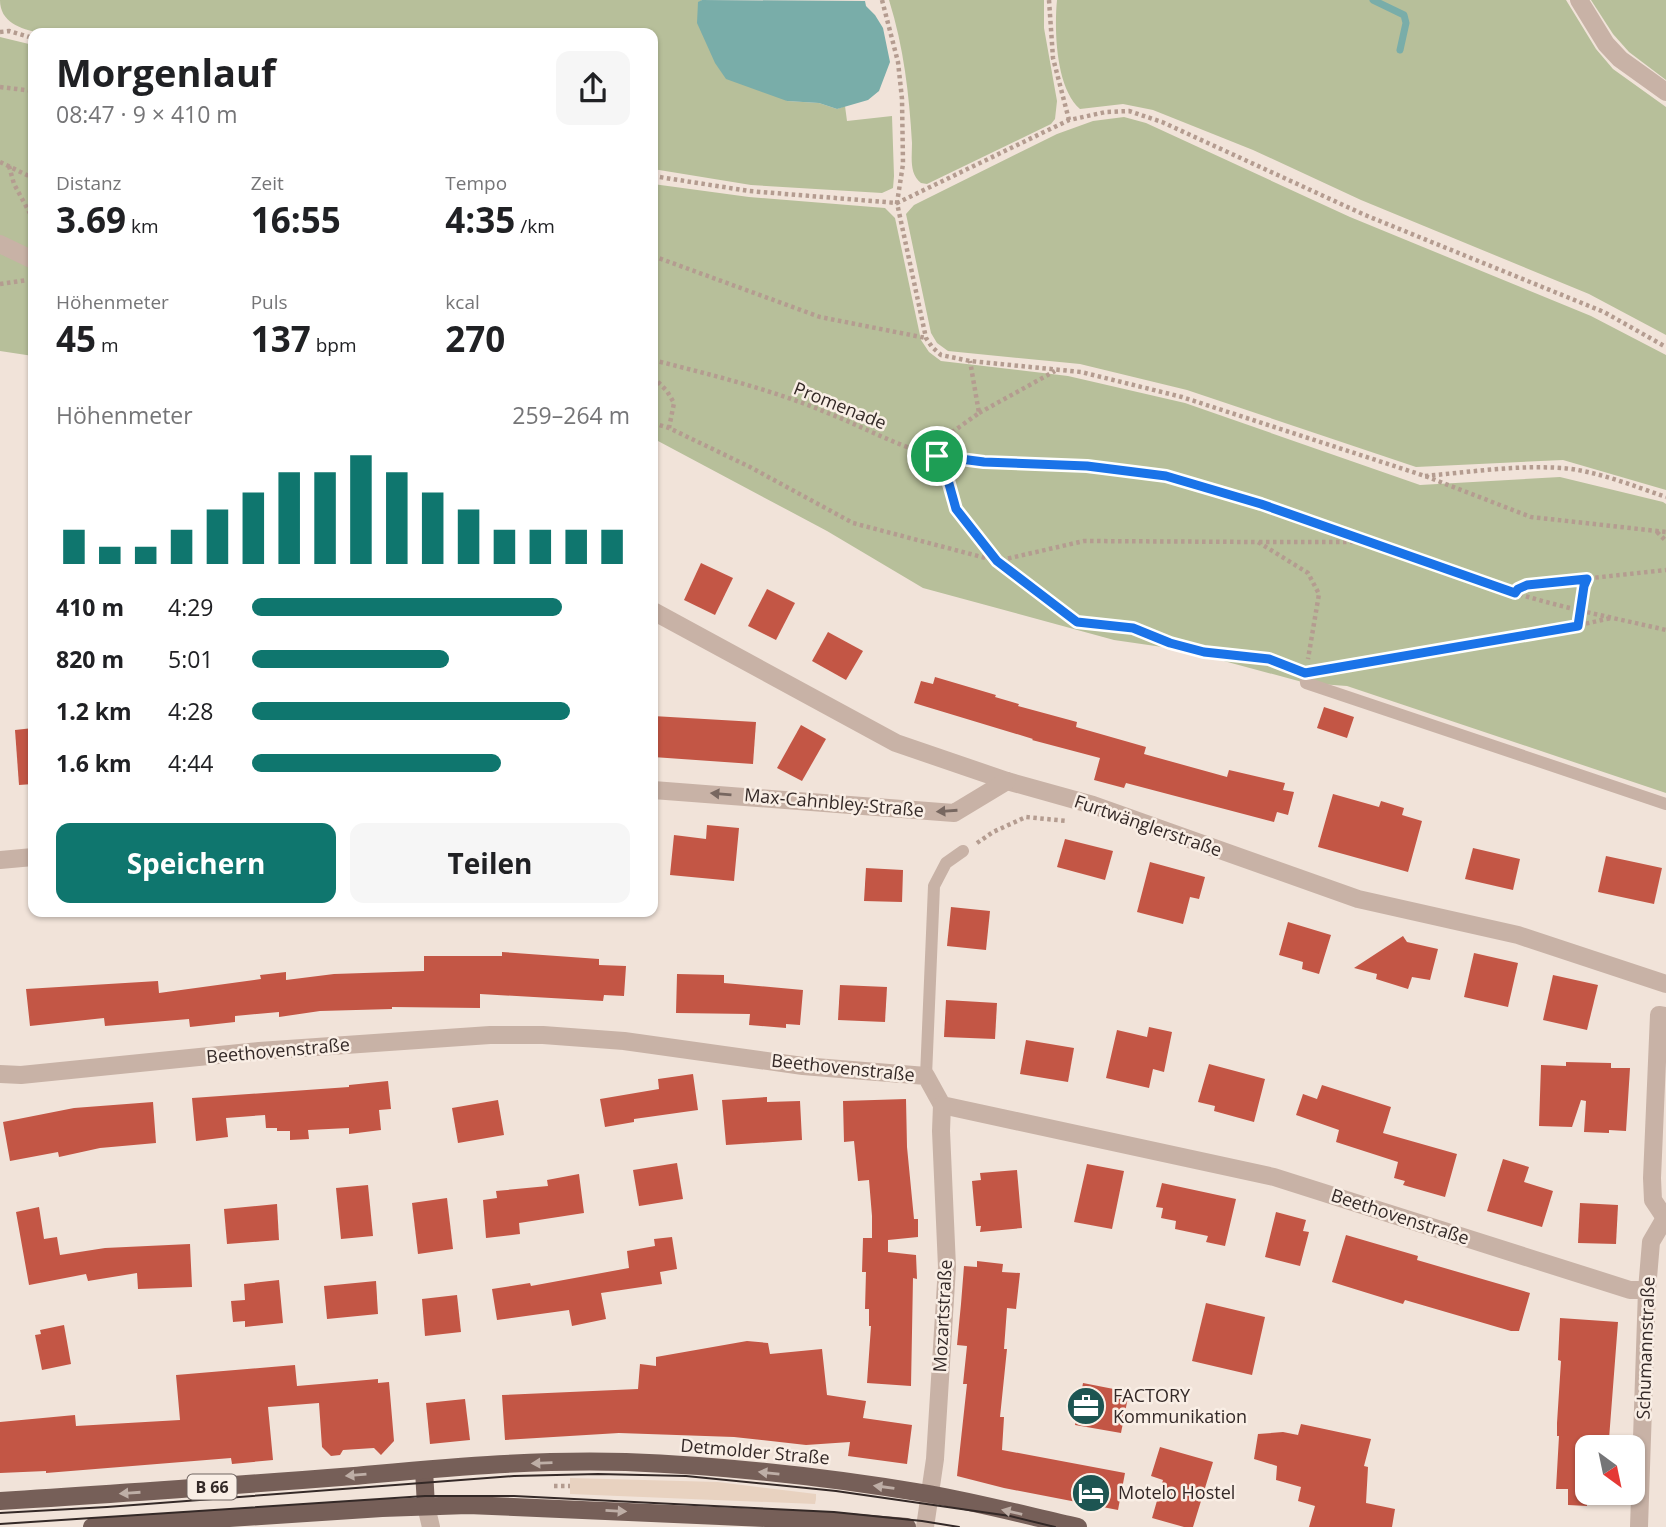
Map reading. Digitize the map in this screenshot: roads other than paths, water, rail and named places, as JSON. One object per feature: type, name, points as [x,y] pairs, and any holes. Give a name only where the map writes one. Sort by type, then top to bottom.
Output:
[{"type":"main road","name":"Detmolder Straße","points":[[0,1501],[425,1470],[568,1462],[624,1462],[761,1472],[930,1494],[1078,1527]]},
{"type":"main road","points":[[425,1470],[426,1506]]},
{"type":"main road","name":"B 66","points":[[92,1527],[426,1506],[513,1506],[834,1521],[907,1527]]},
{"type":"street","points":[[1579,0],[1606,44],[1620,59],[1666,92]]},
{"type":"street","points":[[0,244],[28,258]]},
{"type":"street","name":"Furtwänglerstraße","points":[[658,614],[896,743],[1007,781],[1093,805],[1358,900],[1518,934],[1666,984]]},
{"type":"street","name":"Max-Cahnbley-Straße","points":[[658,790],[954,813],[1007,781]]},
{"type":"street","points":[[0,860],[28,857]]},
{"type":"street","name":"Schumannstraße","points":[[1639,1527],[1651,1242],[1665,1218],[1653,1200],[1652,1178],[1658,1015],[1666,1016]]},
{"type":"street","name":"Beethovenstraße","points":[[0,1074],[21,1075],[259,1051],[491,1035],[543,1035],[624,1041],[803,1066],[926,1076],[942,1105],[1274,1177],[1630,1290],[1647,1290]]},
{"type":"street","name":"Mozartstraße","points":[[925,1527],[930,1494],[947,1266],[942,1105]]},
{"type":"street","points":[[426,1506],[431,1527]]},
{"type":"lane","points":[[1305,673],[1306,683],[1666,804]]},
{"type":"lane","points":[[926,1076],[934,886],[946,863],[963,852]]},
{"type":"water","points":[[865,1],[883,28],[890,62],[879,91],[868,100],[837,109],[819,103],[787,101],[726,79],[715,63],[697,23],[698,2]]},
{"type":"waterway","points":[[1373,0],[1404,15],[1406,23],[1400,50]]},
{"type":"tram line","points":[[0,1513],[514,1476],[598,1474],[686,1476],[836,1491],[1010,1516],[1055,1527]]},
{"type":"tram line","points":[[0,1524],[425,1496],[514,1496],[834,1512],[959,1527]]},
{"type":"place","name":"FACTORY Kommunikation","points":[[1086,1406]]},
{"type":"place","name":"Motelo Hostel","points":[[1091,1493]]}]
